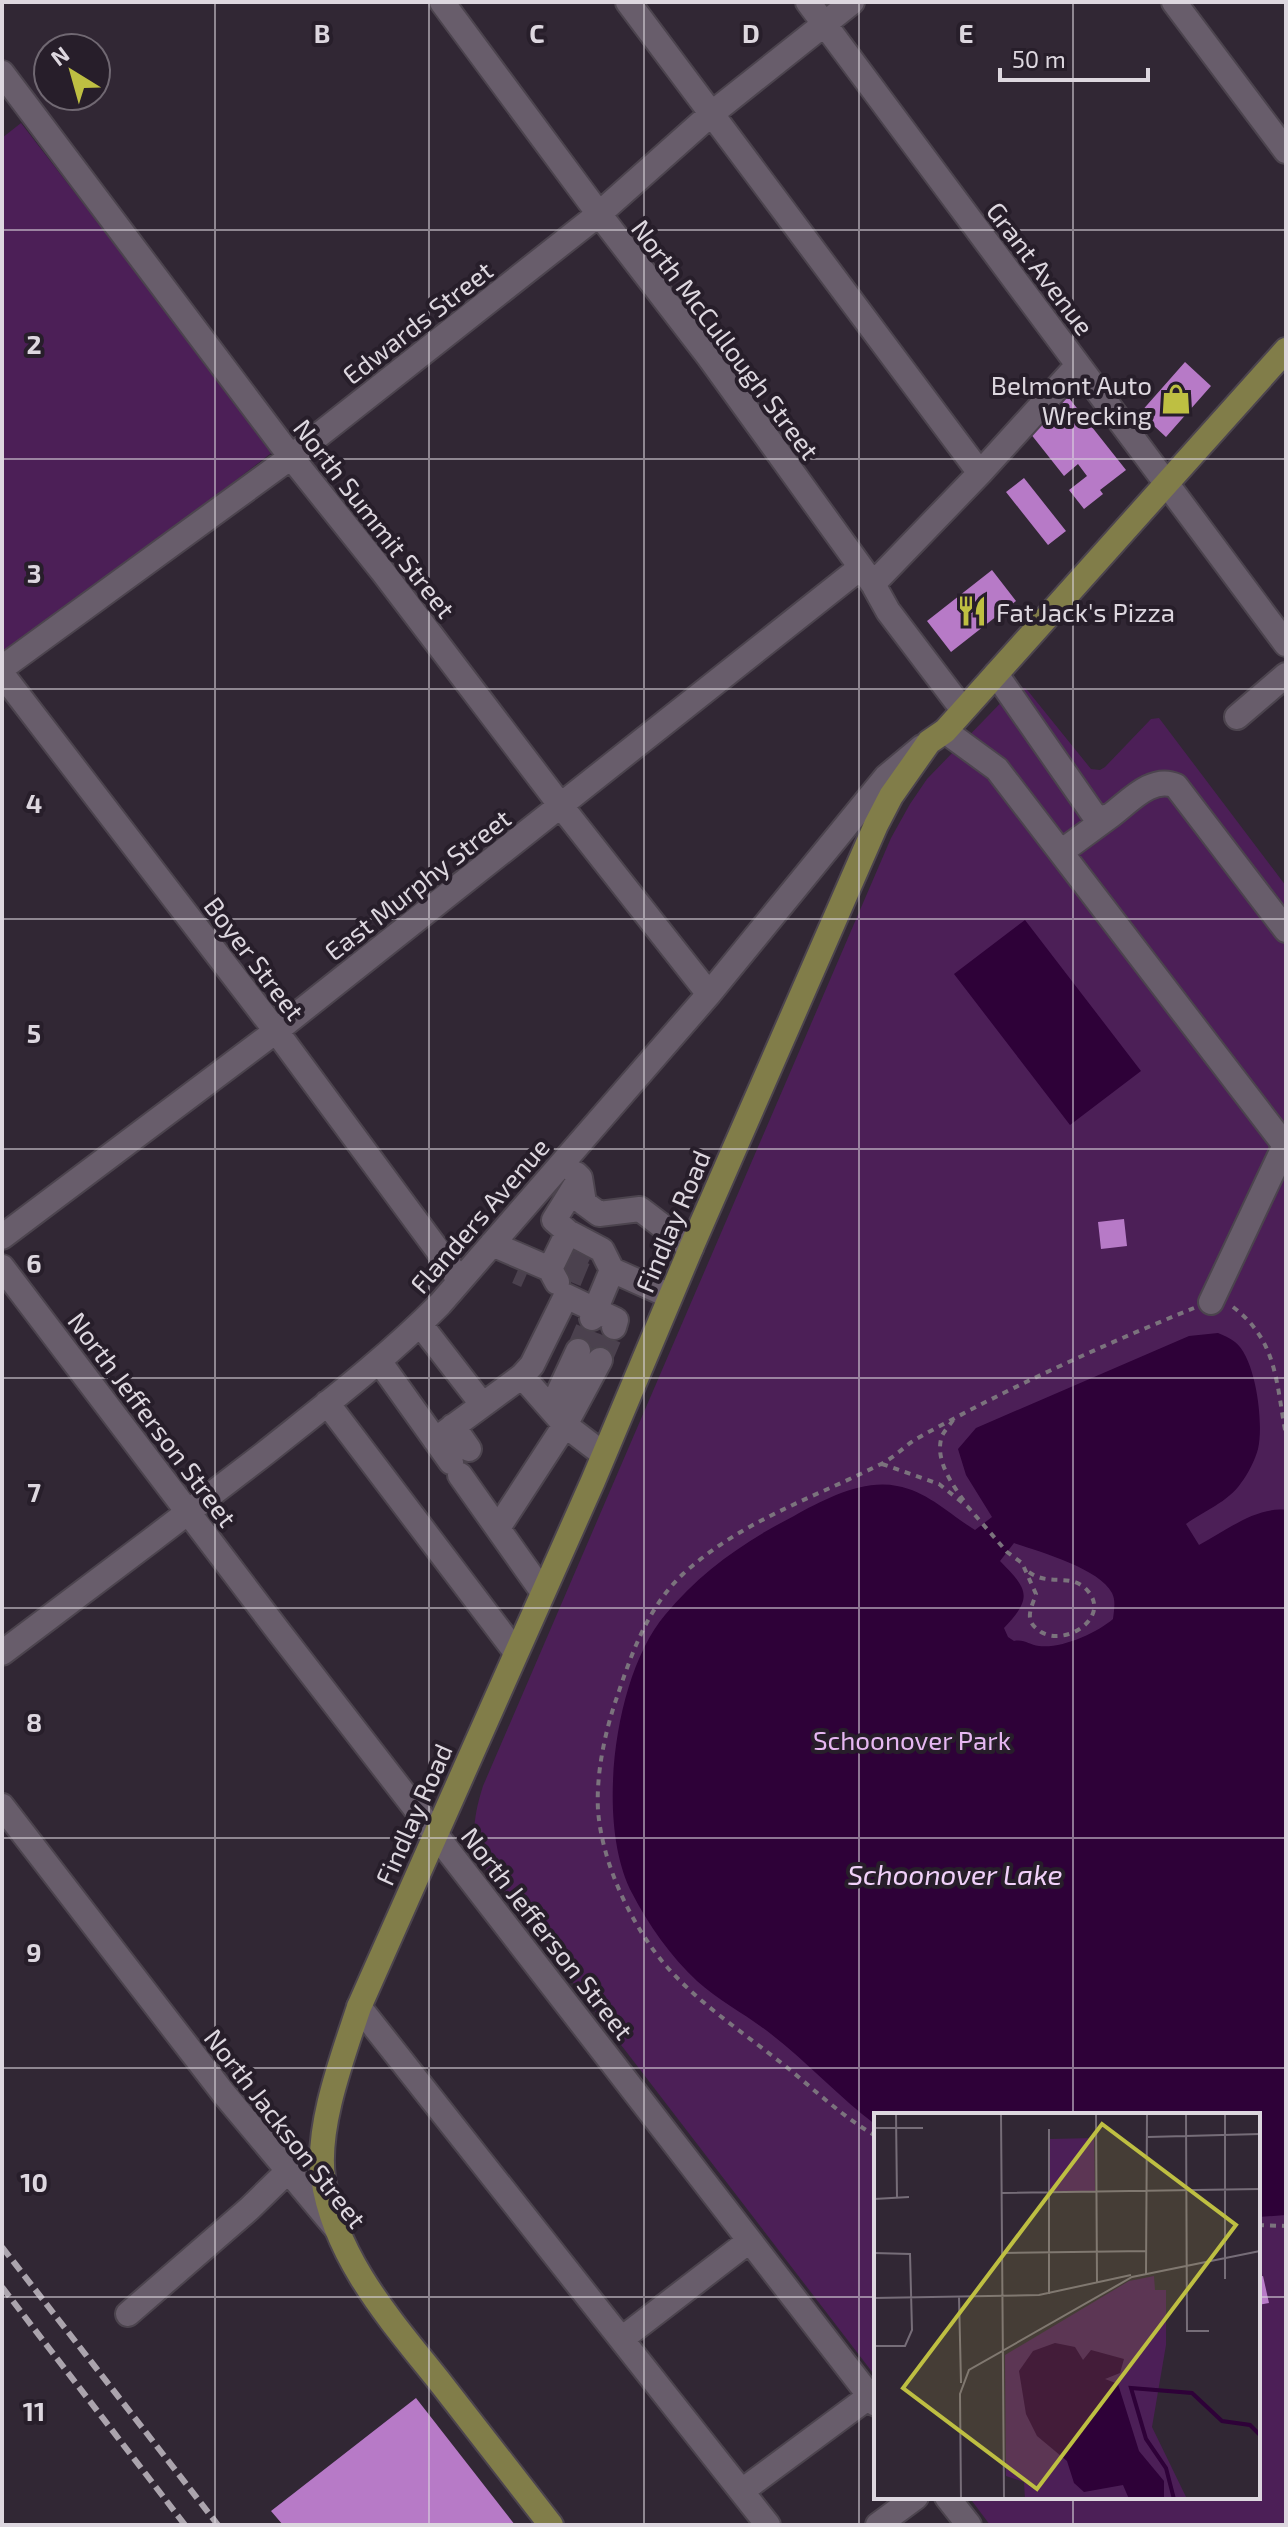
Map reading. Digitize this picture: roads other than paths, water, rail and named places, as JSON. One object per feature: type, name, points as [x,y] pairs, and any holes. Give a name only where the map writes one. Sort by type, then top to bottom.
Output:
[{"type":"main road","name":"Findlay Road","points":[[336,2228],[323,2177],[326,2128],[336,2077],[359,2007],[876,825],[891,796],[937,736],[1286,350]]},
{"type":"main road","name":"North Jackson Street","points":[[336,2228],[378,2303],[551,2525]]},
{"type":"street","name":"North McCullough Street","points":[[442,2],[709,357],[867,576],[888,611],[963,710]]},
{"type":"street","points":[[628,2],[980,473]]},
{"type":"street","name":"Grant Avenue","points":[[808,2],[1286,644]]},
{"type":"street","name":"Edwards Street","points":[[2,668],[291,457],[599,214],[710,115],[852,2]]},
{"type":"street","points":[[1174,2],[1286,151]]},
{"type":"street","name":"North Summit Street","points":[[2,73],[291,457],[709,994]]},
{"type":"street","name":"East Murphy Street","points":[[2,1237],[276,1031],[561,806],[867,576],[980,473],[1078,365]]},
{"type":"street","name":"Boyer Street","points":[[2,674],[276,1031],[459,1279]]},
{"type":"street","points":[[996,674],[1094,815],[1101,818],[1110,816]]},
{"type":"street","points":[[1237,717],[1286,675]]},
{"type":"street","points":[[937,736],[997,769],[1285,1144],[1211,1302]]},
{"type":"street","name":"Flanders Avenue","points":[[2,1653],[189,1512],[379,1361],[420,1324],[459,1279],[571,1170],[886,777],[937,736]]},
{"type":"street","points":[[1061,852],[1153,784],[1166,781],[1176,786],[1286,930]]},
{"type":"street","points":[[571,1170],[584,1203],[599,1214],[640,1209],[691,1248]]},
{"type":"street","points":[[571,1170],[554,1220],[600,1319]]},
{"type":"street","points":[[495,1245],[503,1266],[544,1284],[574,1266]]},
{"type":"street","points":[[495,1245],[670,1296]]},
{"type":"street","points":[[443,1433],[522,1376],[532,1365],[574,1266]]},
{"type":"street","name":"North Jefferson Street","points":[[2,1267],[873,2400]]},
{"type":"street","points":[[420,1324],[482,1404]]},
{"type":"street","points":[[498,1528],[589,1356]]},
{"type":"street","points":[[379,1361],[443,1433],[498,1528],[542,1591]]},
{"type":"street","points":[[522,1376],[558,1417],[603,1454]]},
{"type":"street","points":[[327,1403],[515,1651]]},
{"type":"street","name":"North Jackson Street","points":[[2,1806],[224,2094],[336,2228]]},
{"type":"street","points":[[359,2007],[768,2525]]},
{"type":"street","points":[[128,2314],[288,2171]]},
{"type":"street","points":[[623,2338],[749,2241]]},
{"type":"street","points":[[742,2491],[873,2400]]},
{"type":"street","points":[[878,2525],[913,2499]]},
{"type":"street","points":[[949,2499],[969,2525]]},
{"type":"water","points":[[1025,920],[1141,1071],[1070,1125],[954,974]]},
{"type":"water","name":"Schoonover Lake","points":[[1218,1333],[1233,1341],[1248,1362],[1259,1408],[1257,1453],[1236,1490],[1186,1524],[1199,1545],[1252,1516],[1286,1510],[1286,2215],[1260,2217],[1260,2113],[874,2113],[874,2123],[762,2027],[697,1981],[653,1928],[632,1893],[621,1863],[614,1828],[616,1750],[622,1711],[633,1674],[647,1641],[665,1615],[708,1571],[758,1536],[805,1510],[857,1488],[884,1485],[908,1489],[938,1504],[975,1530],[992,1517],[966,1475],[958,1449],[976,1428],[1189,1336]],"holes":[[[1014,1543],[1053,1556],[1105,1584],[1114,1599],[1113,1619],[1088,1634],[1058,1645],[1039,1646],[1014,1641],[1004,1628],[1020,1608],[1023,1593],[1016,1578],[1000,1561]]]},
{"type":"tunnel","points":[[572,1250],[590,1259]]},
{"type":"tunnel","points":[[563,1266],[585,1275]]},
{"type":"tunnel","points":[[517,1272],[526,1276]]},
{"type":"tunnel","points":[[578,1351],[592,1318]]},
{"type":"tunnel","points":[[600,1360],[614,1327]]},
{"type":"railway","points":[[2,2247],[218,2525]]},
{"type":"railway","points":[[2,2287],[185,2525]]},
{"type":"place","name":"Belmont Auto Wrecking","points":[[1176,399]]},
{"type":"place","name":"Fat Jack's Pizza","points":[[972,611]]},
{"type":"park label","name":"Schoonover Park","points":[[912,1739]]}]
